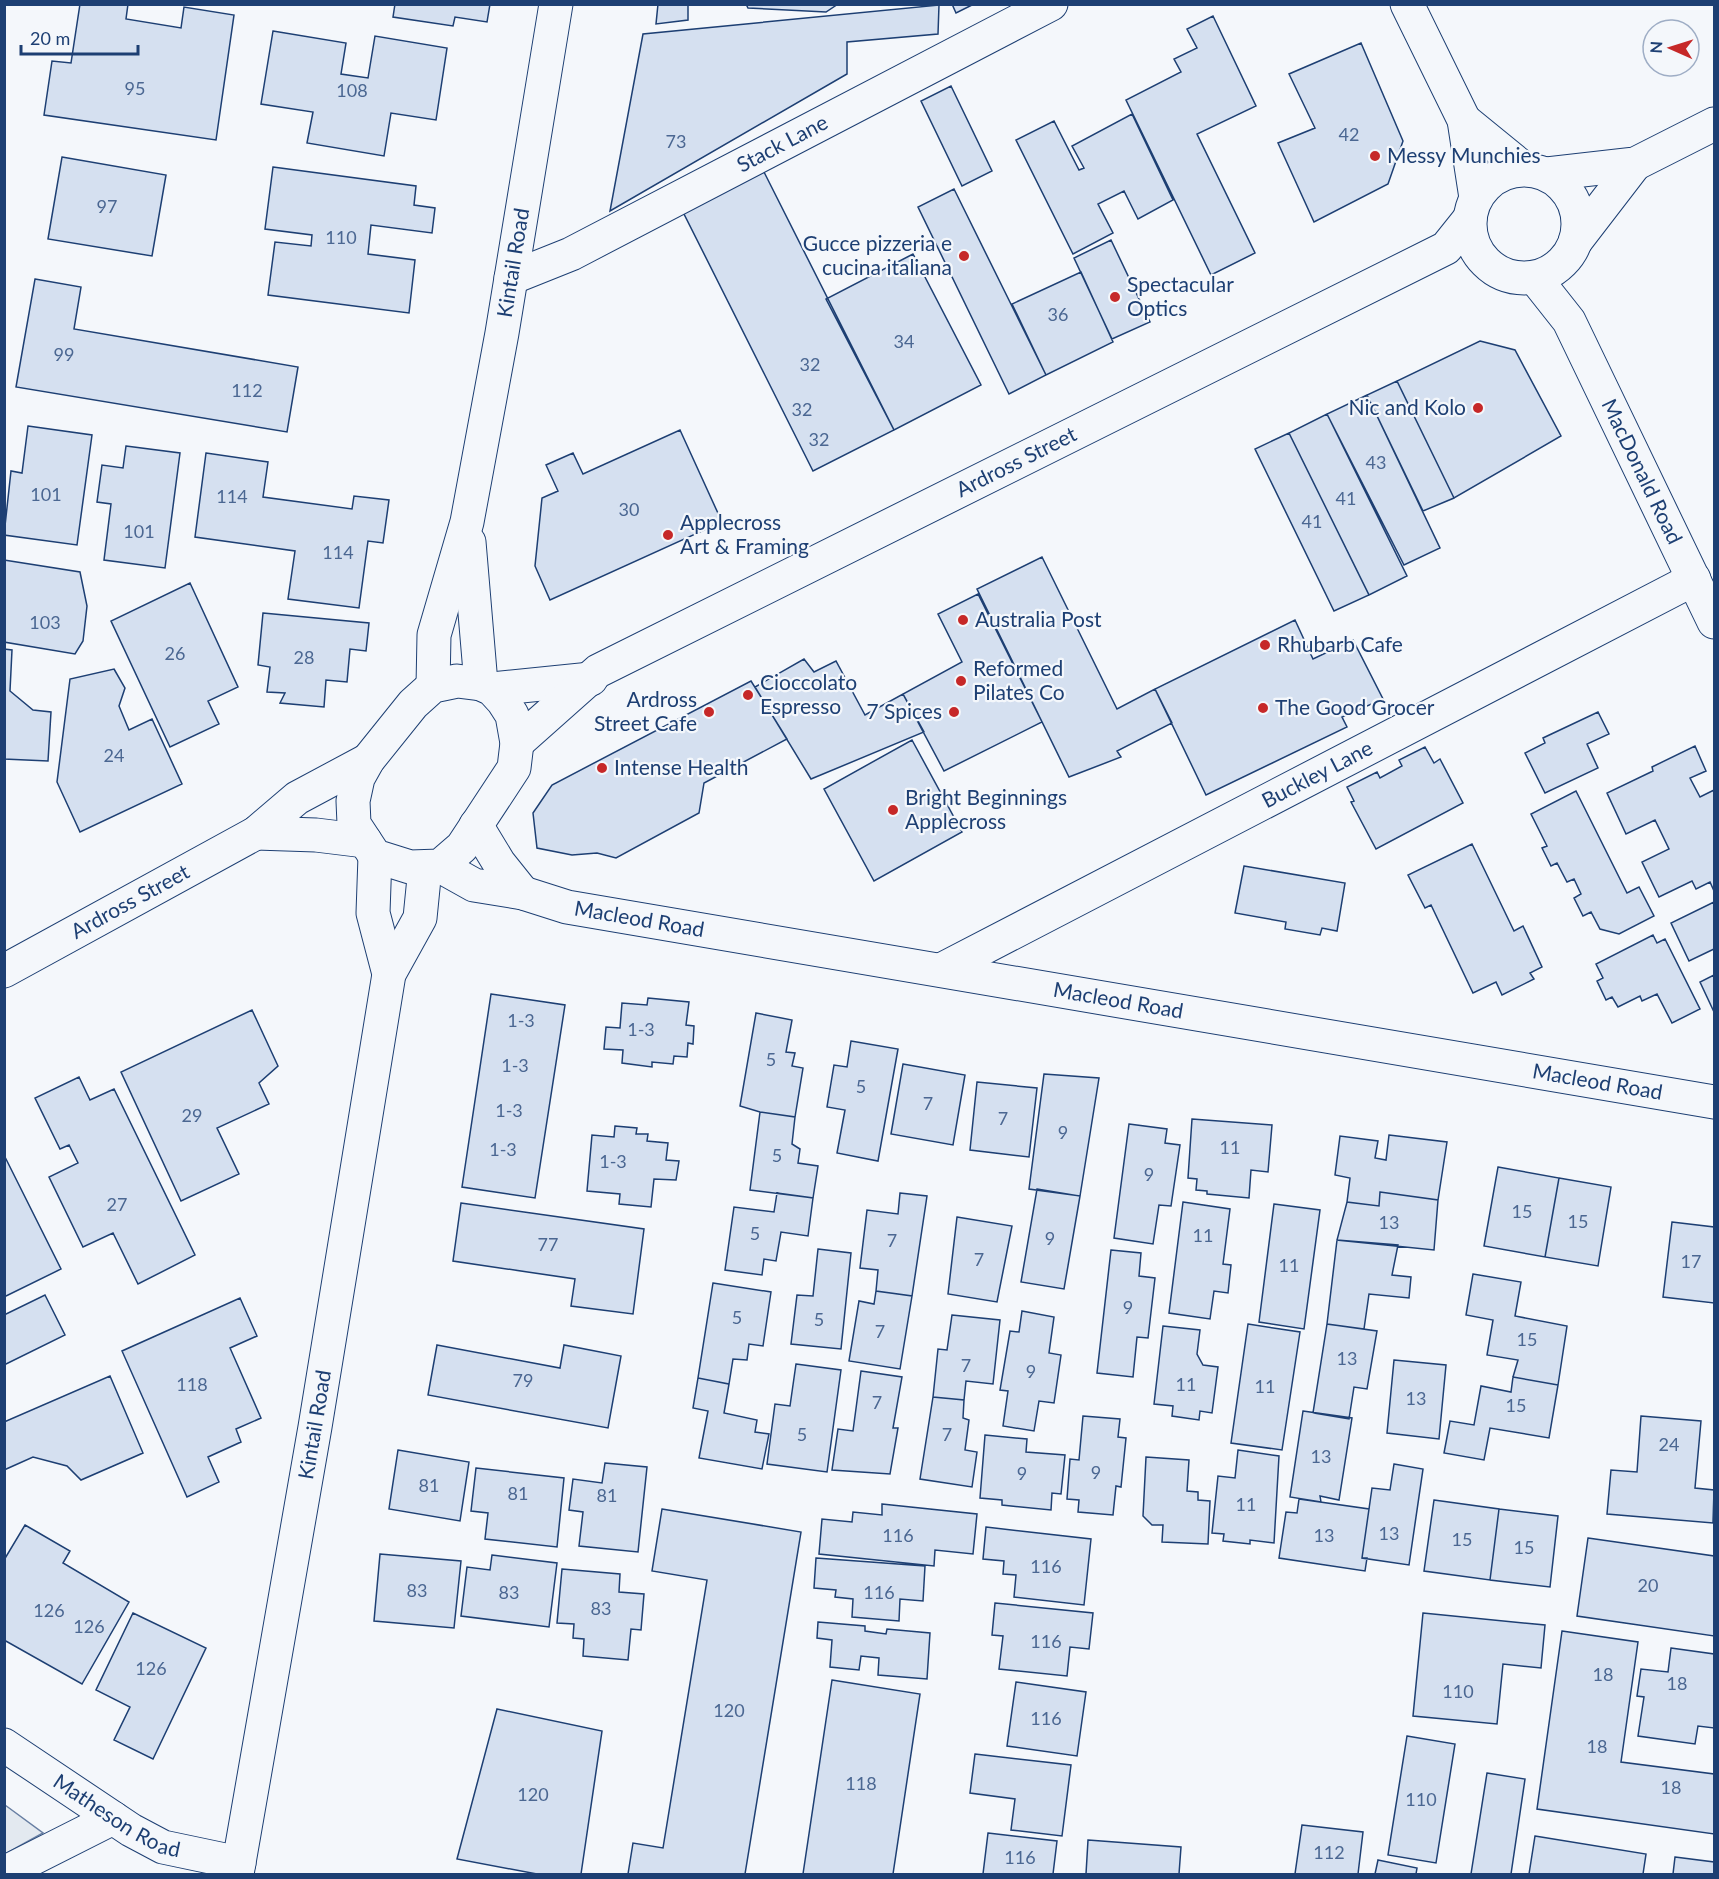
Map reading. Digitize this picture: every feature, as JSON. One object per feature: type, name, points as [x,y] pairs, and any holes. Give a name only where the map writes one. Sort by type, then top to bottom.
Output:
[{"type":"street","name":"Kintail Road","points":[[433,686],[434,635],[467,522],[511,278],[556,4]]},
{"type":"street","name":"Stack Lane","points":[[511,278],[571,254],[1051,4]]},
{"type":"street","points":[[1407,4],[1464,120],[1473,208],[1470,234],[1475,248],[1484,261],[1499,273],[1517,279],[1535,278],[1558,267],[1635,165]]},
{"type":"street","points":[[1464,120],[1535,171],[1568,191],[1574,203],[1579,229],[1571,250]]},
{"type":"street","points":[[1473,208],[1485,186],[1496,177],[1510,171],[1635,165],[1714,124]]},
{"type":"street","name":"Ardross Street","points":[[517,743],[591,680],[598,670],[1446,248],[1473,208]]},
{"type":"street","points":[[1446,248],[1484,261]]},
{"type":"street","name":"MacDonald Road","points":[[1569,321],[1571,250]]},
{"type":"street","name":"MacDonald Road","points":[[1535,278],[1569,321],[1714,622]]},
{"type":"street","name":"Kintail Road","points":[[467,522],[487,687]]},
{"type":"street","name":"Buckley Lane","points":[[940,970],[1694,579]]},
{"type":"street","points":[[370,848],[354,824],[353,801],[358,778],[368,760],[413,704],[433,686],[457,681],[487,687],[591,680]]},
{"type":"street","points":[[256,833],[316,835],[370,848],[410,867],[433,867],[462,847],[514,768],[517,743],[512,715],[487,687]]},
{"type":"street","name":"Ardross Street","points":[[4,971],[256,833],[297,798],[368,760]]},
{"type":"street","points":[[476,825],[499,863],[523,893]]},
{"type":"street","name":"Kintail Road","points":[[370,848],[373,913],[390,974]]},
{"type":"street","name":"Kintail Road","points":[[238,1869],[315,1427],[390,974],[420,918],[433,867]]},
{"type":"street","name":"Macleod Road","points":[[433,867],[474,885],[523,893],[567,907],[1714,1102]]},
{"type":"street","name":"Matheson Road","points":[[4,1745],[113,1818],[162,1847],[238,1869]]},
{"type":"street","points":[[4,1873],[113,1818]]},
{"type":"shaded area","points":[[5,1805],[43,1833],[5,1854]]},
{"type":"building","points":[[80,4],[128,4],[126,19],[181,28],[184,7],[234,15],[216,140],[44,115],[52,61],[71,63]]},
{"type":"building","points":[[395,4],[490,4],[487,22],[455,17],[453,26],[393,17]]},
{"type":"building","points":[[658,4],[688,4],[688,20],[656,24]]},
{"type":"building","points":[[746,4],[838,4],[826,12],[748,8]]},
{"type":"building","points":[[952,4],[974,4],[956,13]]},
{"type":"building","points":[[939,5],[938,34],[847,42],[847,74],[610,211],[643,34]]},
{"type":"building","points":[[1213,16],[1256,106],[1197,134],[1255,253],[1211,275],[1126,100],[1181,72],[1174,59],[1197,48],[1187,29]]},
{"type":"building","points":[[273,31],[346,43],[341,74],[368,78],[375,36],[447,48],[436,120],[391,113],[384,156],[307,143],[313,112],[261,104]]},
{"type":"building","points":[[1361,43],[1403,141],[1388,184],[1314,222],[1278,143],[1315,128],[1289,74]]},
{"type":"building","points":[[951,86],[992,171],[962,186],[921,101]]},
{"type":"building","points":[[1132,114],[1173,200],[1138,219],[1124,191],[1098,204],[1113,233],[1073,254],[1016,140],[1054,121],[1079,170],[1084,168],[1072,146]]},
{"type":"building","points":[[62,157],[166,175],[152,256],[48,239]]},
{"type":"building","points":[[273,167],[416,186],[414,205],[435,208],[432,233],[371,225],[368,254],[415,260],[409,313],[268,295],[275,242],[311,246],[312,235],[265,229]]},
{"type":"building","points":[[764,172],[894,430],[813,471],[683,212]]},
{"type":"building","name":"Gucce pizzeria e cucina italiana","points":[[954,189],[1046,375],[1009,394],[918,207]]},
{"type":"building","name":"Spectacular Optics","points":[[1111,240],[1150,322],[1112,339],[1074,258]]},
{"type":"building","points":[[913,254],[981,385],[894,430],[826,299]]},
{"type":"building","points":[[1081,272],[1113,342],[1046,375],[1012,304]]},
{"type":"building","points":[[35,279],[81,287],[74,329],[298,367],[287,432],[16,387]]},
{"type":"building","name":"Nic and Kolo","points":[[1480,341],[1515,350],[1561,436],[1454,498],[1397,381]]},
{"type":"building","points":[[1397,381],[1454,498],[1423,511],[1367,395]]},
{"type":"building","points":[[1367,395],[1440,548],[1404,565],[1327,414]]},
{"type":"building","points":[[1327,414],[1407,576],[1369,595],[1289,433]]},
{"type":"building","points":[[28,426],[92,435],[77,545],[4,535],[11,471],[22,473]]},
{"type":"building","points":[[680,430],[722,522],[550,600],[535,566],[542,498],[558,491],[546,465],[573,453],[583,474]]},
{"type":"building","points":[[1289,433],[1369,595],[1334,611],[1255,449]]},
{"type":"building","points":[[126,446],[180,453],[165,568],[104,560],[111,504],[97,502],[102,465],[123,468]]},
{"type":"building","points":[[206,453],[268,462],[263,497],[352,509],[354,496],[389,500],[383,543],[368,541],[359,608],[288,599],[295,551],[195,537]]},
{"type":"building","points":[[1042,557],[1117,709],[1155,689],[1172,723],[1117,751],[1121,757],[1069,777],[977,589]]},
{"type":"building","points":[[4,560],[80,572],[87,606],[83,641],[75,654],[4,642]]},
{"type":"building","points":[[190,583],[238,687],[208,701],[219,724],[170,747],[111,621]]},
{"type":"building","points":[[978,594],[1042,722],[944,771],[903,694],[962,662],[938,614]]},
{"type":"building","points":[[263,613],[369,623],[366,651],[350,649],[347,682],[326,680],[324,707],[280,703],[285,693],[267,692],[270,667],[258,665]]},
{"type":"building","name":"The Good Grocer","points":[[1295,620],[1313,659],[1353,640],[1383,699],[1342,717],[1347,727],[1206,795],[1155,689]]},
{"type":"building","points":[[4,649],[12,650],[10,691],[33,710],[51,712],[48,761],[4,759]]},
{"type":"building","points":[[804,659],[814,672],[836,661],[865,715],[903,694],[924,732],[811,779],[755,687]]},
{"type":"building","points":[[114,669],[125,688],[119,706],[129,730],[152,719],[182,784],[80,832],[57,782],[70,679]]},
{"type":"building","points":[[751,681],[787,739],[704,783],[699,813],[616,858],[597,853],[572,855],[537,848],[533,813],[552,785]]},
{"type":"building","points":[[1598,712],[1609,734],[1587,744],[1598,768],[1545,793],[1525,753],[1545,743],[1543,738]]},
{"type":"building","name":"Bright Beginnings Applecross","points":[[912,740],[962,832],[874,881],[824,789]]},
{"type":"building","points":[[1695,746],[1706,771],[1690,778],[1700,797],[1714,790],[1714,891],[1710,882],[1696,889],[1692,881],[1659,897],[1642,862],[1669,849],[1655,820],[1626,834],[1607,793],[1653,771],[1652,767]]},
{"type":"building","points":[[1425,747],[1434,763],[1440,759],[1463,803],[1376,849],[1351,802],[1354,801],[1347,787],[1377,772],[1380,778],[1402,766],[1399,760]]},
{"type":"building","points":[[1576,791],[1627,893],[1639,887],[1654,916],[1619,934],[1600,929],[1591,912],[1583,916],[1574,898],[1581,894],[1574,879],[1567,882],[1557,863],[1551,866],[1542,848],[1547,846],[1531,814]]},
{"type":"building","points":[[1472,844],[1514,931],[1523,926],[1542,967],[1530,973],[1534,979],[1502,995],[1496,982],[1473,993],[1431,905],[1425,908],[1408,875]]},
{"type":"building","points":[[1244,866],[1345,883],[1337,931],[1322,928],[1320,935],[1285,929],[1286,922],[1235,913]]},
{"type":"building","points":[[1714,902],[1714,949],[1689,961],[1671,923]]},
{"type":"building","points":[[1653,935],[1657,943],[1665,939],[1700,1009],[1672,1023],[1657,994],[1642,1001],[1640,996],[1618,1007],[1612,997],[1606,1000],[1597,981],[1603,978],[1596,964]]},
{"type":"building","points":[[1714,975],[1714,1012],[1700,982]]},
{"type":"building","points":[[491,994],[565,1005],[535,1198],[462,1187]]},
{"type":"building","points":[[648,998],[689,1002],[686,1025],[694,1026],[693,1044],[688,1043],[687,1057],[674,1056],[673,1064],[652,1062],[652,1067],[622,1063],[623,1050],[604,1049],[606,1027],[620,1028],[622,1003],[647,1005]]},
{"type":"building","points":[[252,1010],[278,1066],[259,1083],[269,1104],[217,1128],[239,1174],[181,1201],[121,1072]]},
{"type":"building","points":[[756,1013],[792,1020],[786,1052],[795,1053],[792,1066],[803,1068],[795,1117],[760,1112],[740,1106]]},
{"type":"building","points":[[851,1041],[898,1049],[878,1161],[837,1153],[845,1110],[827,1107],[834,1065],[847,1067]]},
{"type":"building","points":[[903,1064],[965,1075],[953,1145],[891,1134]]},
{"type":"building","points":[[1044,1074],[1099,1078],[1080,1196],[1029,1189]]},
{"type":"building","points":[[79,1077],[90,1100],[114,1089],[195,1255],[138,1284],[113,1233],[83,1247],[49,1177],[78,1163],[69,1145],[60,1149],[35,1098]]},
{"type":"building","points":[[977,1082],[1037,1088],[1029,1157],[970,1150]]},
{"type":"building","points":[[760,1112],[795,1117],[792,1144],[800,1149],[798,1163],[818,1166],[813,1198],[750,1190]]},
{"type":"building","points":[[1192,1119],[1272,1125],[1268,1172],[1251,1170],[1249,1198],[1207,1194],[1207,1191],[1196,1190],[1197,1179],[1188,1178]]},
{"type":"building","points":[[1129,1124],[1167,1129],[1165,1143],[1180,1145],[1171,1206],[1159,1205],[1153,1244],[1114,1238]]},
{"type":"building","points":[[615,1126],[637,1128],[636,1134],[648,1134],[647,1141],[668,1143],[666,1160],[679,1161],[676,1180],[654,1179],[651,1207],[619,1204],[620,1194],[587,1191],[592,1135],[614,1137]]},
{"type":"building","points":[[1389,1135],[1447,1142],[1438,1200],[1380,1192],[1379,1206],[1347,1202],[1350,1178],[1335,1175],[1340,1136],[1378,1141],[1375,1158],[1386,1160]]},
{"type":"building","points":[[4,1155],[61,1269],[4,1297]]},
{"type":"building","points":[[1498,1167],[1559,1178],[1545,1257],[1484,1246]]},
{"type":"building","points":[[1559,1178],[1611,1187],[1598,1266],[1545,1257]]},
{"type":"building","points":[[1037,1189],[1080,1196],[1064,1289],[1021,1282]]},
{"type":"building","points":[[1380,1192],[1438,1200],[1434,1250],[1337,1240],[1347,1202],[1379,1206]]},
{"type":"building","points":[[777,1193],[813,1198],[808,1236],[781,1232],[776,1261],[764,1259],[762,1275],[725,1270],[734,1207],[774,1212]]},
{"type":"building","points":[[900,1193],[927,1196],[912,1296],[876,1291],[878,1270],[860,1268],[867,1210],[898,1214]]},
{"type":"building","points":[[1183,1202],[1230,1209],[1223,1264],[1231,1265],[1228,1293],[1214,1291],[1210,1319],[1169,1313]]},
{"type":"building","points":[[461,1203],[644,1229],[633,1314],[571,1306],[575,1279],[453,1261]]},
{"type":"building","points":[[1274,1204],[1320,1210],[1304,1329],[1259,1322]]},
{"type":"building","points":[[957,1217],[1012,1226],[997,1302],[948,1294]]},
{"type":"building","points":[[1672,1222],[1714,1227],[1714,1303],[1663,1297]]},
{"type":"building","points":[[1337,1240],[1398,1245],[1392,1275],[1411,1277],[1409,1298],[1369,1294],[1364,1329],[1327,1324]]},
{"type":"building","points":[[818,1249],[851,1253],[841,1349],[791,1344],[797,1295],[813,1296]]},
{"type":"building","points":[[1111,1250],[1141,1253],[1139,1276],[1155,1278],[1148,1338],[1137,1337],[1133,1377],[1097,1373]]},
{"type":"building","points":[[1473,1274],[1521,1282],[1515,1316],[1567,1326],[1558,1385],[1513,1377],[1518,1360],[1487,1355],[1493,1320],[1466,1315]]},
{"type":"building","points":[[713,1283],[771,1292],[763,1346],[749,1344],[747,1360],[733,1359],[729,1384],[698,1378]]},
{"type":"building","points":[[876,1291],[912,1296],[900,1369],[849,1361],[859,1301],[874,1304]]},
{"type":"building","points":[[45,1295],[65,1335],[4,1365],[4,1315]]},
{"type":"building","points":[[240,1298],[257,1336],[230,1348],[261,1418],[236,1429],[241,1442],[208,1457],[219,1482],[187,1497],[122,1351]]},
{"type":"building","points":[[1022,1311],[1054,1317],[1049,1353],[1061,1355],[1054,1403],[1039,1401],[1034,1431],[1003,1426],[1008,1391],[1000,1390],[1010,1331],[1019,1332]]},
{"type":"building","points":[[952,1315],[1000,1320],[993,1384],[966,1381],[964,1400],[933,1397],[938,1349],[947,1350]]},
{"type":"building","points":[[1248,1324],[1300,1332],[1282,1450],[1231,1443]]},
{"type":"building","points":[[1327,1324],[1377,1331],[1367,1389],[1354,1387],[1349,1419],[1313,1413]]},
{"type":"building","points":[[1163,1326],[1200,1330],[1197,1354],[1203,1365],[1218,1367],[1212,1413],[1200,1411],[1199,1420],[1172,1416],[1173,1406],[1154,1404]]},
{"type":"building","points":[[437,1345],[560,1368],[564,1345],[621,1356],[608,1428],[428,1395]]},
{"type":"building","points":[[1394,1360],[1446,1365],[1439,1439],[1387,1433]]},
{"type":"building","points":[[796,1364],[841,1370],[827,1472],[767,1464],[775,1404],[790,1406]]},
{"type":"building","points":[[861,1371],[902,1377],[893,1428],[898,1428],[890,1474],[832,1470],[838,1429],[853,1431]]},
{"type":"building","points":[[110,1376],[143,1453],[81,1480],[67,1466],[33,1457],[4,1470],[4,1422]]},
{"type":"building","points":[[1513,1377],[1558,1385],[1549,1438],[1490,1428],[1484,1460],[1444,1453],[1450,1421],[1474,1425],[1481,1386],[1511,1392]]},
{"type":"building","points":[[698,1378],[729,1384],[724,1413],[757,1420],[755,1432],[769,1434],[762,1469],[699,1458],[708,1411],[693,1408]]},
{"type":"building","points":[[933,1397],[964,1400],[963,1418],[969,1420],[965,1450],[977,1452],[972,1487],[920,1479]]},
{"type":"building","points":[[1303,1411],[1352,1418],[1339,1500],[1320,1496],[1321,1502],[1290,1497]]},
{"type":"building","points":[[1083,1416],[1120,1419],[1118,1437],[1126,1438],[1121,1487],[1116,1486],[1113,1515],[1078,1512],[1079,1500],[1067,1499],[1070,1459],[1079,1460]]},
{"type":"building","points":[[1641,1416],[1701,1421],[1695,1488],[1714,1490],[1713,1523],[1607,1514],[1611,1470],[1637,1472]]},
{"type":"building","points":[[985,1435],[1027,1439],[1026,1452],[1065,1455],[1061,1494],[1052,1493],[1051,1510],[1002,1505],[1002,1500],[980,1498]]},
{"type":"building","points":[[398,1450],[469,1462],[460,1521],[389,1509]]},
{"type":"building","points":[[1238,1450],[1279,1456],[1274,1543],[1250,1540],[1250,1544],[1223,1541],[1224,1534],[1212,1533],[1218,1476],[1235,1478]]},
{"type":"building","points":[[1146,1457],[1189,1460],[1187,1491],[1198,1492],[1198,1500],[1210,1501],[1208,1544],[1162,1542],[1163,1525],[1152,1525],[1143,1516]]},
{"type":"building","points":[[605,1463],[647,1467],[638,1552],[579,1546],[583,1512],[569,1510],[573,1479],[602,1483]]},
{"type":"building","points":[[1394,1464],[1423,1469],[1409,1565],[1362,1558],[1372,1488],[1390,1490]]},
{"type":"building","points":[[476,1468],[564,1478],[557,1547],[485,1539],[488,1513],[471,1511]]},
{"type":"building","points":[[1299,1499],[1369,1509],[1362,1558],[1367,1558],[1365,1571],[1279,1558],[1286,1512],[1297,1513]]},
{"type":"building","points":[[1434,1500],[1499,1509],[1490,1580],[1424,1571]]},
{"type":"building","points":[[882,1504],[977,1514],[973,1554],[935,1550],[934,1566],[819,1554],[822,1519],[852,1522],[853,1512],[882,1515]]},
{"type":"building","points":[[662,1509],[801,1532],[745,1874],[628,1874],[633,1843],[663,1848],[707,1580],[652,1571]]},
{"type":"building","points":[[1499,1509],[1558,1516],[1550,1587],[1490,1580]]},
{"type":"building","points":[[25,1525],[70,1551],[63,1563],[129,1602],[82,1684],[4,1640],[4,1560]]},
{"type":"building","points":[[986,1527],[1091,1539],[1084,1605],[1014,1597],[1016,1575],[1003,1574],[1004,1561],[983,1559]]},
{"type":"building","points":[[1588,1538],[1714,1556],[1714,1636],[1577,1616]]},
{"type":"building","points":[[380,1554],[461,1561],[454,1628],[374,1621]]},
{"type":"building","points":[[492,1555],[557,1563],[549,1627],[461,1616],[467,1567],[490,1570]]},
{"type":"building","points":[[816,1558],[925,1566],[923,1601],[900,1599],[899,1621],[852,1617],[853,1599],[835,1597],[836,1590],[814,1588]]},
{"type":"building","points":[[562,1569],[620,1574],[619,1592],[644,1594],[641,1630],[631,1629],[628,1660],[583,1656],[584,1639],[573,1638],[574,1624],[557,1623]]},
{"type":"building","points":[[995,1603],[1093,1613],[1089,1649],[1070,1647],[1067,1676],[999,1669],[1003,1636],[992,1635]]},
{"type":"building","points":[[133,1613],[206,1648],[153,1759],[114,1740],[130,1707],[96,1690]]},
{"type":"building","points":[[1423,1613],[1545,1625],[1541,1668],[1503,1664],[1497,1724],[1413,1716]]},
{"type":"building","points":[[818,1622],[865,1626],[865,1631],[886,1634],[887,1629],[930,1633],[927,1679],[878,1675],[879,1658],[861,1656],[859,1670],[830,1667],[832,1640],[817,1638]]},
{"type":"building","points":[[1562,1631],[1638,1642],[1621,1762],[1714,1774],[1714,1834],[1537,1809]]},
{"type":"building","points":[[1671,1648],[1714,1654],[1714,1728],[1698,1726],[1695,1744],[1638,1736],[1644,1697],[1637,1696],[1641,1669],[1668,1672]]},
{"type":"building","points":[[832,1680],[920,1694],[893,1874],[803,1874]]},
{"type":"building","points":[[1016,1682],[1086,1692],[1077,1756],[1007,1746]]},
{"type":"building","points":[[497,1709],[602,1731],[581,1874],[537,1874],[457,1859]]},
{"type":"building","points":[[1407,1736],[1455,1744],[1436,1863],[1388,1855]]},
{"type":"building","points":[[975,1754],[1071,1765],[1062,1836],[1011,1830],[1015,1799],[970,1793]]},
{"type":"building","points":[[1487,1773],[1525,1779],[1511,1874],[1471,1874]]},
{"type":"building","points":[[1302,1825],[1363,1832],[1358,1874],[1295,1874]]},
{"type":"building","points":[[988,1833],[1057,1841],[1053,1874],[983,1874]]},
{"type":"building","points":[[1535,1836],[1646,1854],[1643,1874],[1529,1874]]},
{"type":"building","points":[[1088,1840],[1181,1847],[1179,1874],[1086,1874]]},
{"type":"building","points":[[1675,1857],[1714,1862],[1714,1874],[1673,1874]]},
{"type":"building","points":[[1378,1860],[1417,1868],[1416,1874],[1375,1874]]},
{"type":"place","name":"Messy Munchies","points":[[1375,156]]},
{"type":"place","name":"Gucce pizzeria e cucina italiana","points":[[964,256]]},
{"type":"place","name":"Spectacular Optics","points":[[1115,297]]},
{"type":"place","name":"Nic and Kolo","points":[[1478,408]]},
{"type":"place","name":"Applecross Art & Framing","points":[[668,535]]},
{"type":"place","name":"Australia Post","points":[[963,620]]},
{"type":"place","name":"Rhubarb Cafe","points":[[1265,645]]},
{"type":"place","name":"Reformed Pilates Co","points":[[961,681]]},
{"type":"place","name":"Cioccolato Espresso","points":[[748,695]]},
{"type":"place","name":"The Good Grocer","points":[[1263,708]]},
{"type":"place","name":"Ardross Street Cafe","points":[[709,712]]},
{"type":"place","name":"7 Spices","points":[[954,712]]},
{"type":"place","name":"Intense Health","points":[[602,768]]},
{"type":"place","name":"Bright Beginnings Applecross","points":[[893,810]]}]
